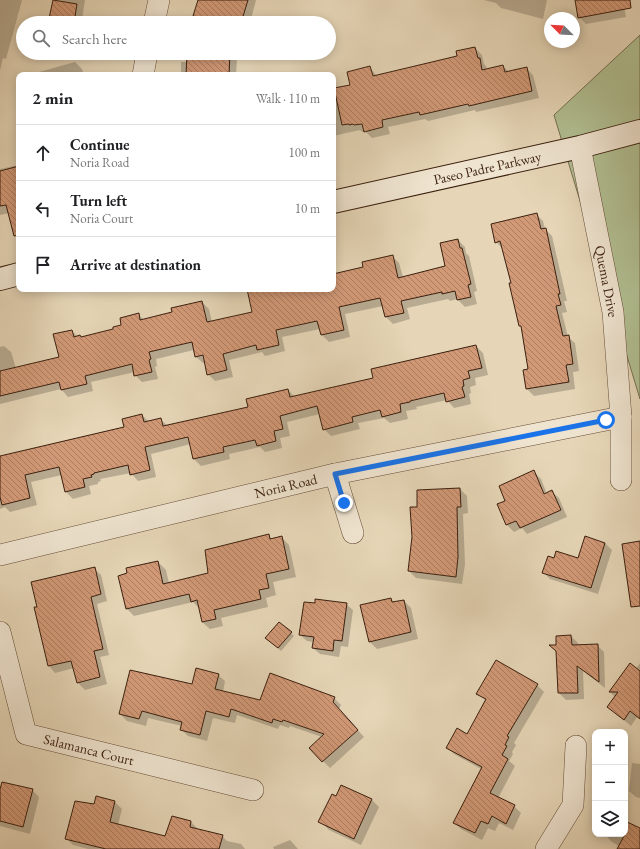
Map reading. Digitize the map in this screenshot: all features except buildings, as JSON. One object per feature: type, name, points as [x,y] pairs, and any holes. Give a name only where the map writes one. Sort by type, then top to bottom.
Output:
[{"type":"main road","name":"Paseo Padre Parkway","points":[[336,201],[580,147],[640,130]]},
{"type":"main road","points":[[0,279],[16,275]]},
{"type":"street","points":[[156,16],[159,0]]},
{"type":"street","points":[[144,72],[146,60]]},
{"type":"street","name":"Quema Drive","points":[[580,147],[613,312],[621,416],[621,480]]},
{"type":"street","name":"Noria Road","points":[[0,555],[335,474],[621,416]]},
{"type":"street","points":[[335,474],[353,533]]},
{"type":"street","name":"Salamanca Court","points":[[0,632],[26,734],[253,790]]},
{"type":"street","points":[[546,849],[573,805],[576,746]]},
{"type":"green space","points":[[640,35],[640,399],[554,115]]},
{"type":"route","points":[[344,503],[335,474],[606,420]]}]
